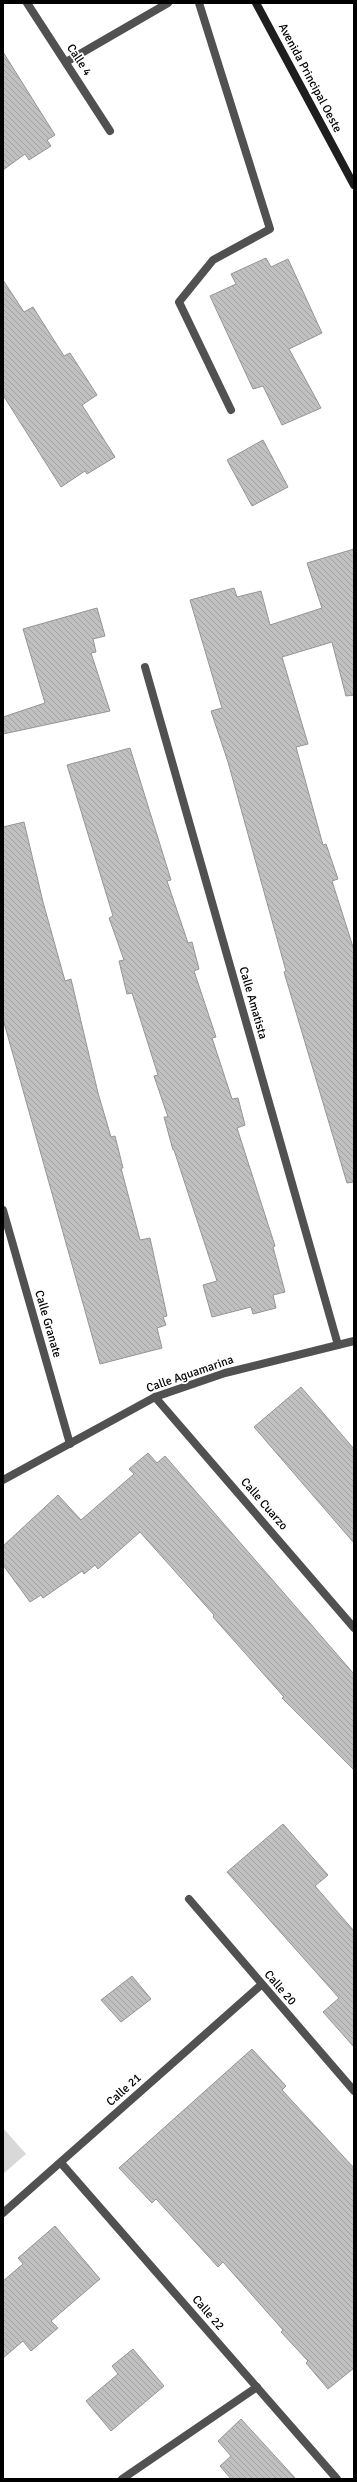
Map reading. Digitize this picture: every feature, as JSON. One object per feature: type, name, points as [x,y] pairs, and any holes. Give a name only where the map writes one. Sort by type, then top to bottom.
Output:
[{"type":"main road","name":"Avenida Principal Oeste","points":[[256,3],[354,185]]},
{"type":"street","name":"Calle 4","points":[[27,3],[110,131]]},
{"type":"street","points":[[66,62],[168,3]]},
{"type":"street","points":[[199,3],[270,228],[213,260],[179,302],[231,410]]},
{"type":"street","name":"Calle Amatista","points":[[145,667],[338,1345]]},
{"type":"street","name":"Calle Granate","points":[[3,1210],[70,1444]]},
{"type":"street","name":"Calle Aguamarina","points":[[3,1480],[155,1396],[224,1373],[354,1341]]},
{"type":"street","name":"Calle Cuarzo","points":[[155,1396],[354,1628]]},
{"type":"street","name":"Calle 20","points":[[189,1899],[261,1985],[354,2091]]},
{"type":"street","name":"Calle 21","points":[[3,2213],[261,1985]]},
{"type":"street","name":"Calle 22","points":[[60,2163],[337,2479]]},
{"type":"street","points":[[122,2479],[257,2387]]},
{"type":"shaded area","points":[[3,2128],[26,2154],[3,2174]]},
{"type":"building","points":[[3,52],[55,135],[47,140],[51,146],[29,160],[25,154],[3,170]]},
{"type":"building","points":[[266,258],[271,267],[288,259],[322,333],[289,349],[321,408],[282,425],[263,386],[253,389],[210,296],[236,284],[231,274]]},
{"type":"building","points":[[3,280],[24,312],[33,307],[64,356],[70,353],[97,395],[82,405],[115,457],[87,474],[85,471],[61,487],[3,395]]},
{"type":"building","points":[[263,440],[288,487],[252,506],[227,460]]},
{"type":"building","points":[[354,549],[354,695],[346,696],[332,642],[282,657],[308,744],[296,747],[323,845],[326,844],[338,879],[332,881],[354,950],[354,1182],[347,1183],[284,972],[286,971],[228,762],[211,711],[222,708],[190,600],[234,588],[237,597],[261,591],[270,625],[322,608],[307,563]]},
{"type":"building","points":[[97,608],[105,636],[93,639],[96,652],[91,653],[110,711],[3,734],[3,717],[45,703],[23,629]]},
{"type":"building","points":[[130,748],[171,880],[167,881],[188,943],[192,942],[199,969],[194,971],[216,1037],[212,1038],[232,1099],[238,1098],[245,1125],[237,1128],[275,1246],[273,1247],[285,1292],[273,1295],[276,1308],[253,1314],[251,1307],[212,1317],[203,1285],[217,1281],[173,1150],[164,1117],[168,1117],[154,1076],[158,1075],[132,993],[127,994],[119,961],[124,960],[109,918],[113,916],[67,765]]},
{"type":"building","points":[[24,822],[43,902],[65,981],[71,979],[98,1093],[111,1137],[115,1136],[123,1168],[121,1168],[140,1240],[150,1238],[167,1316],[163,1317],[166,1325],[157,1328],[162,1348],[100,1364],[3,1019],[3,827]]},
{"type":"building","points":[[301,1387],[354,1449],[354,1543],[254,1427]]},
{"type":"building","points":[[148,1453],[157,1463],[165,1456],[354,1674],[354,1770],[282,1698],[284,1697],[213,1617],[214,1615],[140,1532],[98,1569],[95,1565],[84,1574],[82,1571],[43,1598],[41,1595],[30,1602],[3,1565],[3,1546],[58,1495],[81,1520],[134,1474],[129,1469]]},
{"type":"building","points":[[283,1824],[328,1875],[315,1886],[354,1931],[354,2047],[323,2012],[339,1998],[227,1872]]},
{"type":"building","points":[[132,1976],[151,1999],[121,2022],[101,2000]]},
{"type":"building","points":[[252,2049],[286,2086],[282,2090],[354,2168],[354,2368],[328,2389],[306,2363],[308,2361],[281,2332],[283,2330],[223,2262],[218,2267],[156,2199],[152,2203],[119,2168]]},
{"type":"building","points":[[55,2226],[100,2279],[51,2321],[58,2328],[31,2351],[23,2341],[3,2358],[3,2281],[23,2264],[18,2258]]},
{"type":"building","points":[[133,2349],[164,2386],[111,2431],[86,2401],[118,2374],[112,2366]]},
{"type":"building","points":[[241,2419],[296,2479],[231,2479],[220,2466],[231,2456],[218,2441]]}]
